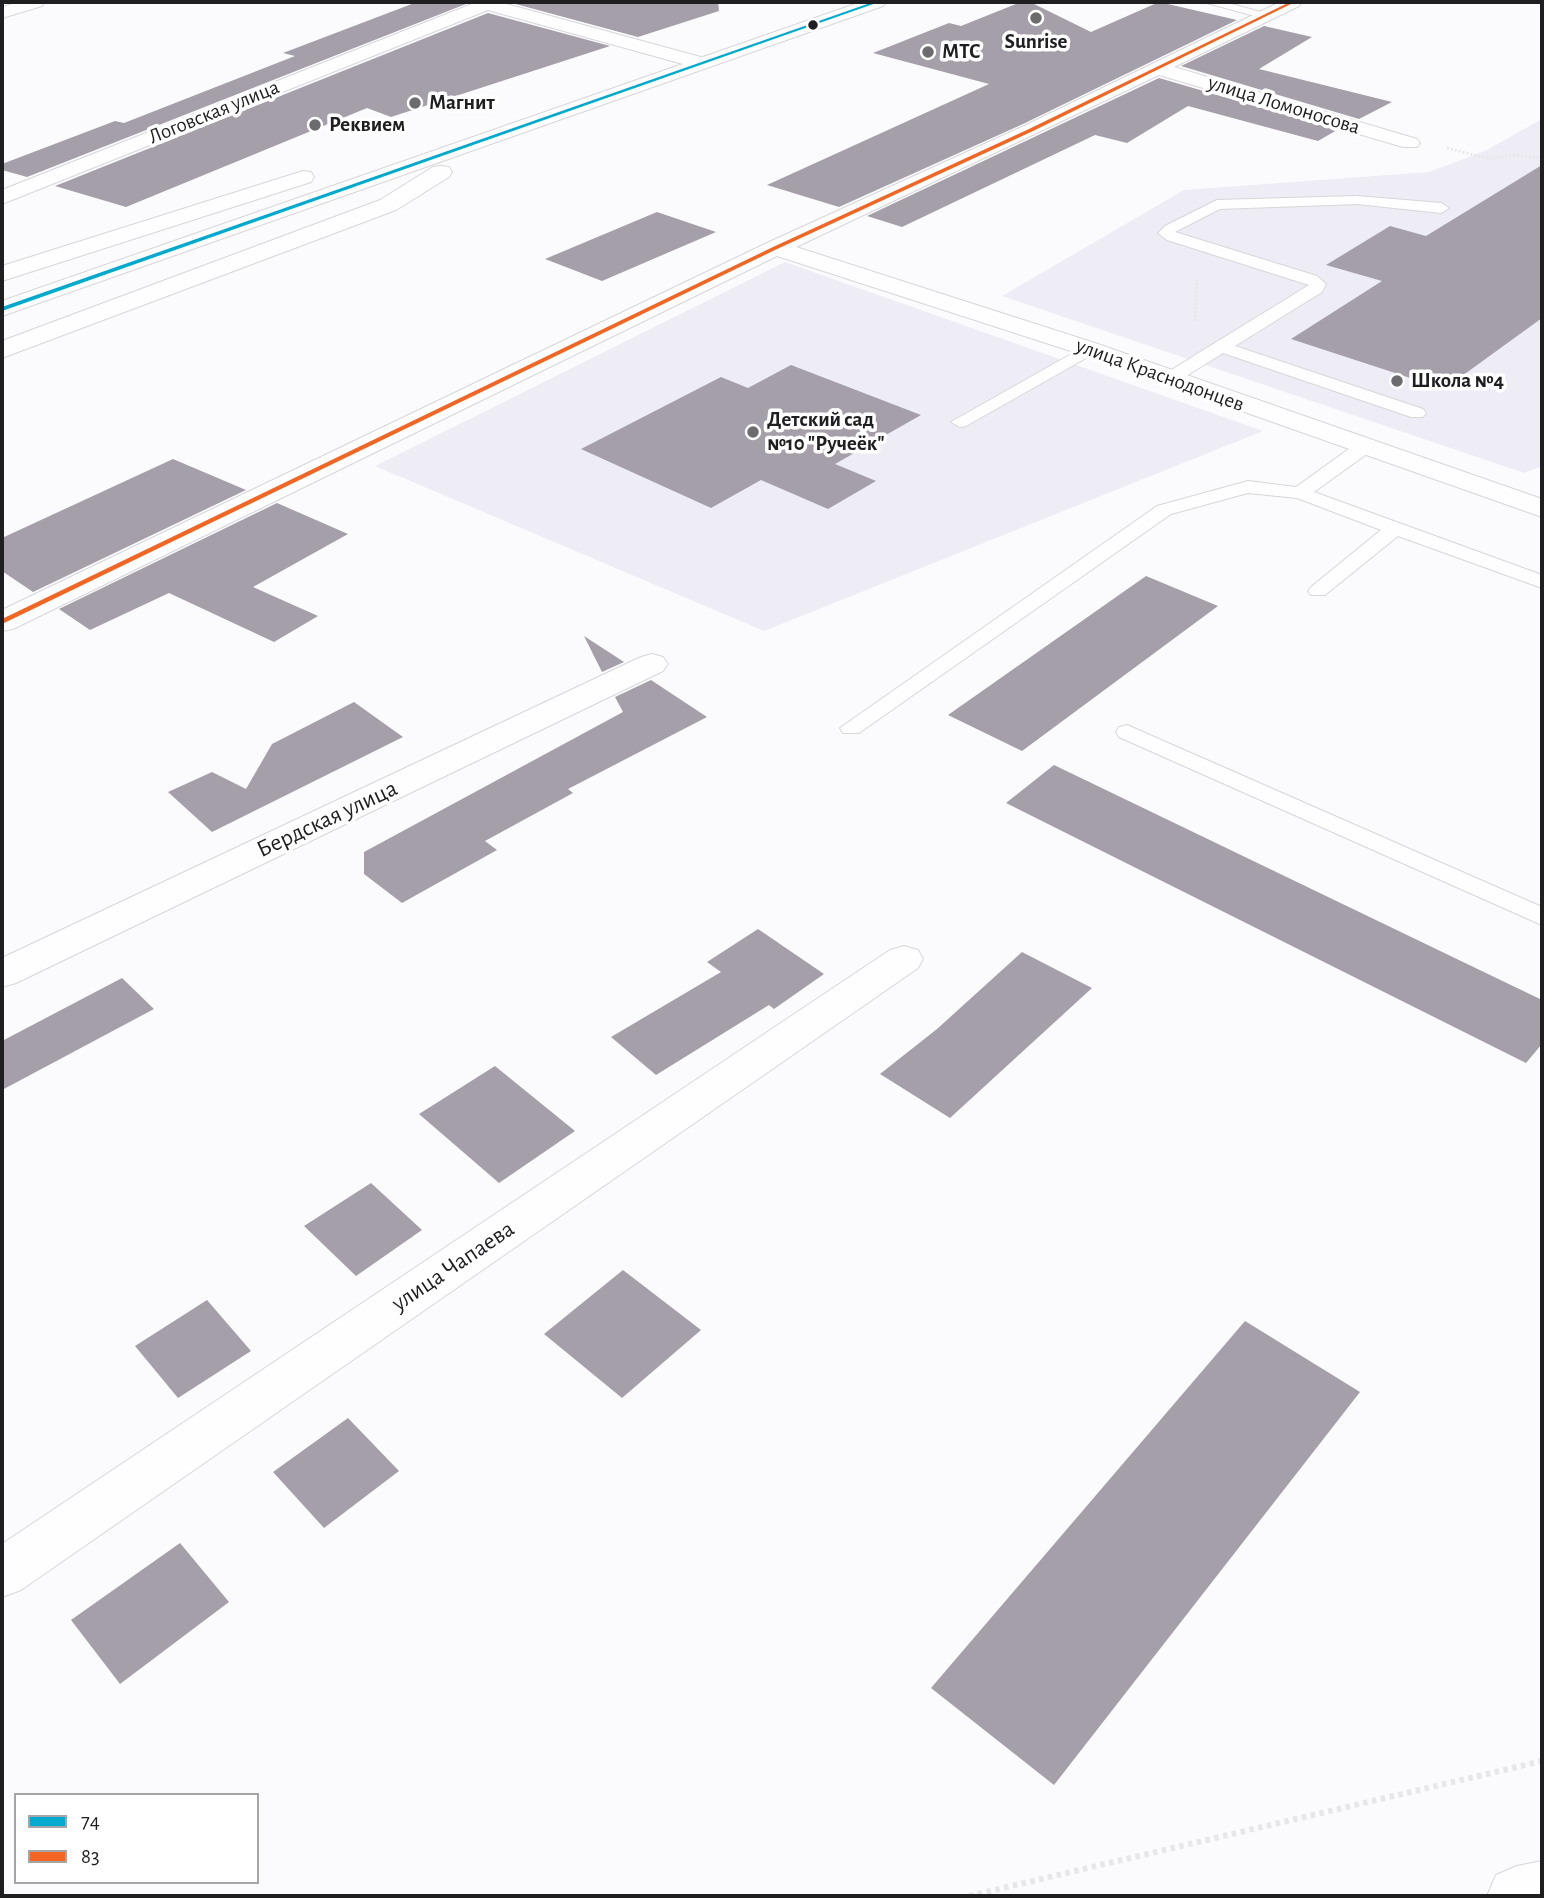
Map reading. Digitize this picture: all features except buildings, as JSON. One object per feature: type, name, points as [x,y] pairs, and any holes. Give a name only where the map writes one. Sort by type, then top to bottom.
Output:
[{"type":"street","points":[[2,13],[36,2]]},
{"type":"street","points":[[2,309],[877,2]]},
{"type":"street","points":[[2,622],[775,248],[1031,130],[1293,2]]},
{"type":"street","name":"Логовская улица","points":[[2,198],[487,4],[701,63]]},
{"type":"street","name":"улица Ломоносова","points":[[1157,68],[1410,143]]},
{"type":"street","points":[[394,149],[429,138],[519,128]]},
{"type":"street","points":[[2,350],[388,205],[465,156],[519,128]]},
{"type":"street","points":[[2,274],[320,171]]},
{"type":"street","name":"улица Краснодонцев","points":[[775,248],[1089,349],[1542,508]]},
{"type":"street","name":"Бердская улица","points":[[2,974],[653,664]]},
{"type":"street","name":"улица Чапаева","points":[[2,1573],[904,959]]},
{"type":"street","points":[[1517,1896],[1542,1891]]},
{"type":"lane","points":[[1209,2],[1266,15]]},
{"type":"lane","points":[[1169,379],[1316,289],[1318,284],[1166,233],[1217,205],[1357,200],[1441,208]]},
{"type":"lane","points":[[1221,347],[1417,413]]},
{"type":"lane","points":[[960,422],[1089,349]]},
{"type":"lane","points":[[1300,492],[1364,447]]},
{"type":"lane","points":[[851,728],[1164,510],[1248,487],[1300,492],[1542,582]]},
{"type":"lane","points":[[1318,591],[1395,528]]},
{"type":"lane","points":[[1127,733],[1542,917]]},
{"type":"path","points":[[1410,143],[1429,143],[1489,159],[1511,155],[1542,158]]},
{"type":"path","points":[[1194,363],[1198,245]]},
{"type":"path","points":[[969,1896],[1542,1761]]},
{"type":"shaded area","name":"Школа №4","points":[[1542,119],[1542,466],[1524,473],[1002,296],[1184,190],[1429,172],[1487,150]]},
{"type":"shaded area","points":[[785,262],[1263,431],[764,631],[375,466]]},
{"type":"transit line","name":"74","points":[[2,309],[877,2]]},
{"type":"transit line","name":"83","points":[[2,622],[775,248],[1031,130],[1293,2]]},
{"type":"place","name":"Sunrise","points":[[1036,18]]},
{"type":"place","name":"МТС","points":[[928,52]]},
{"type":"place","name":"Магнит","points":[[415,103]]},
{"type":"place","name":"Реквием","points":[[315,125]]},
{"type":"place","name":"Школа №4","points":[[1397,381]]},
{"type":"place","name":"Детский сад №10 \"Ручеёк\"","points":[[753,432]]}]
